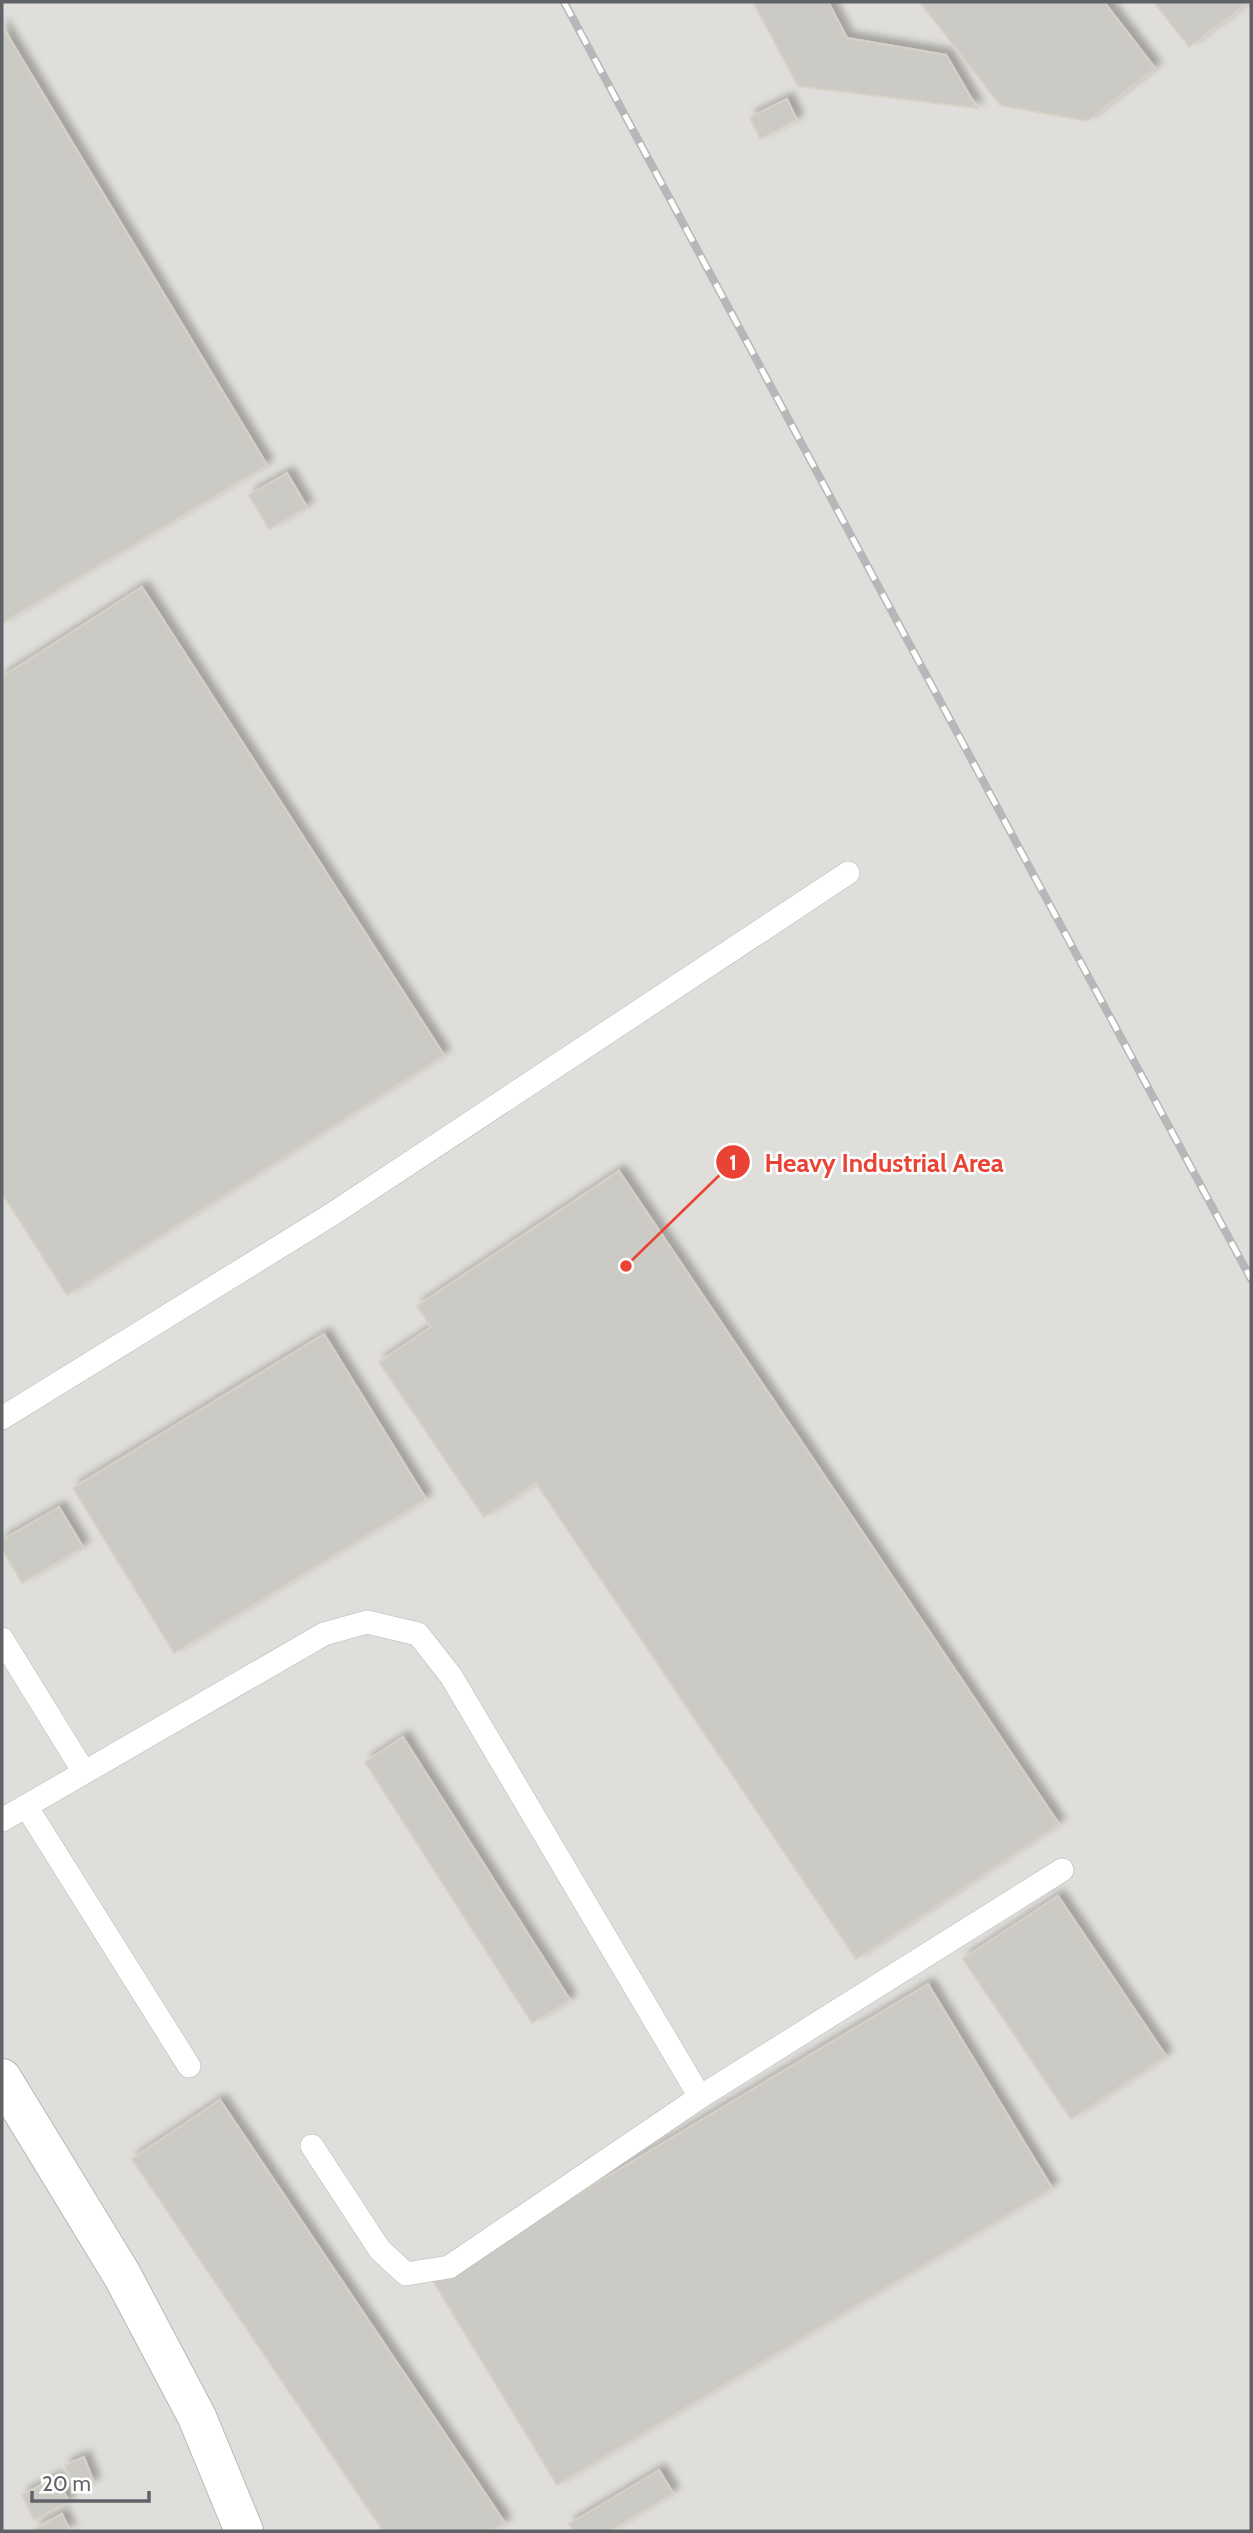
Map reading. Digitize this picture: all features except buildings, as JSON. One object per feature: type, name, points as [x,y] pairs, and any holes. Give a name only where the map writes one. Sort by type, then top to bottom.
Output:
[{"type":"street","points":[[2,2078],[122,2276],[198,2417],[244,2531]]},
{"type":"lane","points":[[2,1418],[334,1213],[848,873]]},
{"type":"lane","points":[[2,1820],[324,1634],[368,1622],[418,1634],[451,1676],[700,2096]]},
{"type":"lane","points":[[2,1639],[84,1772]]},
{"type":"lane","points":[[26,1805],[189,2066]]},
{"type":"lane","points":[[312,2146],[380,2250],[406,2274],[449,2267],[700,2096],[1062,1870]]},
{"type":"shaded area","points":[[2,2],[1251,2],[1251,2531],[2,2531]]},
{"type":"railway","points":[[564,2],[1251,1279]]},
{"type":"place","name":"Heavy Industrial Area","points":[[626,1266]]}]
